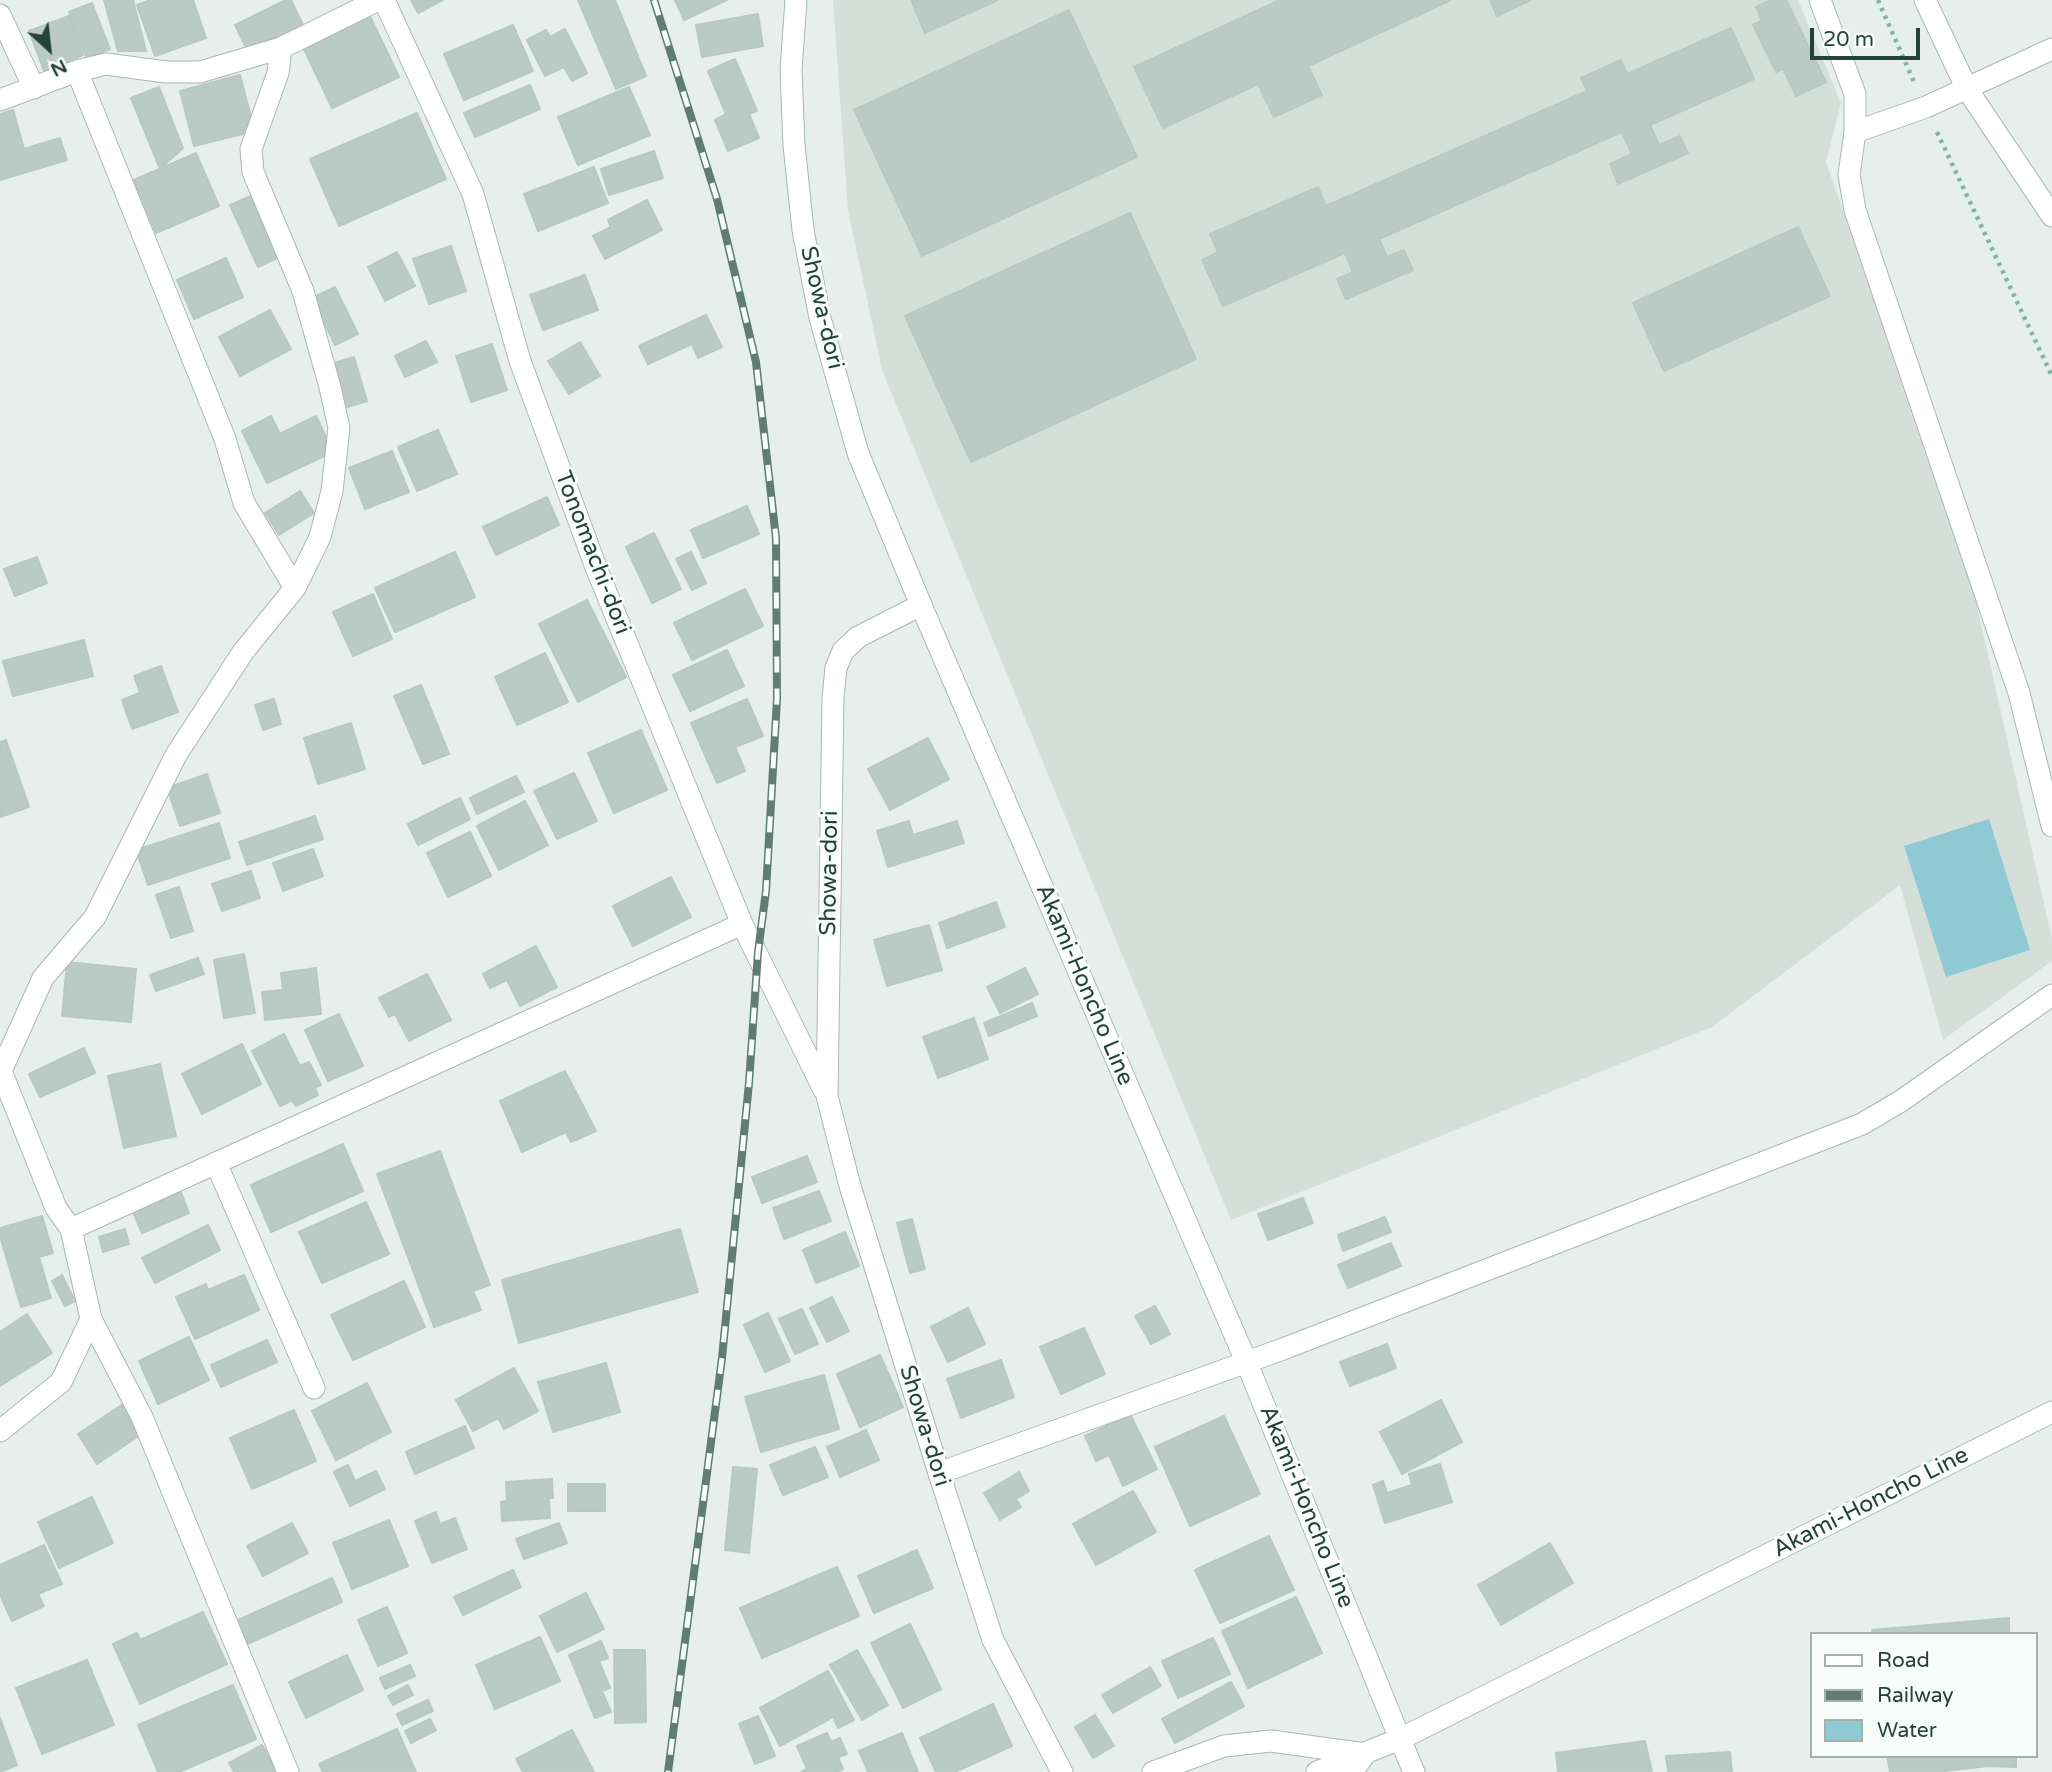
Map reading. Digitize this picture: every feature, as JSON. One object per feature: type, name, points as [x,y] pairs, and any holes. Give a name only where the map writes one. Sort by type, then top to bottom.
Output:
[{"type":"street","points":[[0,100],[77,71],[106,64],[166,72],[200,72],[281,48],[378,0]]},
{"type":"street","name":"Tonomachi-dori","points":[[384,0],[473,194],[520,360],[592,557],[743,924],[827,1096]]},
{"type":"street","name":"Showa-dori","points":[[796,0],[791,70],[794,145],[803,230],[820,318],[859,453],[921,605],[858,637],[843,651],[836,668],[833,698],[827,1096],[850,1186],[993,1640],[1062,1772]]},
{"type":"street","points":[[1820,0],[1856,94],[1850,174],[1855,210],[2018,693],[2052,826]]},
{"type":"street","points":[[1926,0],[1967,89],[2052,216]]},
{"type":"street","points":[[0,15],[34,88]]},
{"type":"street","points":[[281,48],[278,73],[251,149],[253,172],[303,291],[339,428],[332,491],[320,537],[295,588],[243,652],[176,755],[95,917],[43,978],[1,1072],[56,1208],[71,1230],[91,1319],[142,1417],[288,1772]]},
{"type":"street","points":[[1855,132],[1926,107],[2052,49]]},
{"type":"street","points":[[77,71],[225,439],[244,503],[295,588]]},
{"type":"street","name":"Akami-Honcho Line","points":[[921,605],[1246,1361],[1400,1739],[2052,1412]]},
{"type":"street","points":[[71,1230],[743,924]]},
{"type":"street","points":[[939,1473],[1246,1361],[1863,1124],[1901,1101],[2052,995]]},
{"type":"street","points":[[216,1163],[314,1388]]},
{"type":"street","points":[[0,1431],[61,1382],[91,1319]]},
{"type":"street","points":[[1317,1772],[1400,1739],[1414,1772]]},
{"type":"street","points":[[1153,1772],[1224,1745],[1272,1741],[1366,1754]]},
{"type":"street","points":[[1352,1772],[1366,1754]]},
{"type":"path","points":[[1878,0],[2052,376]]},
{"type":"shaded area","points":[[833,0],[1798,0],[1841,103],[1826,162],[1970,575],[2052,939],[2052,961],[1943,1040],[1900,885],[1712,1027],[1231,1220],[882,370],[848,210]]},
{"type":"water","points":[[1989,819],[2030,950],[1946,977],[1904,846]]},
{"type":"building","points":[[104,0],[133,0],[146,51],[118,51]]},
{"type":"building","points":[[150,0],[193,0],[206,38],[155,56],[137,5]]},
{"type":"building","points":[[291,0],[303,25],[248,52],[235,25]]},
{"type":"building","points":[[411,0],[443,0],[418,13]]},
{"type":"building","points":[[578,0],[615,0],[646,76],[616,89]]},
{"type":"building","points":[[675,0],[727,0],[684,20]]},
{"type":"building","points":[[911,0],[998,0],[925,33]]},
{"type":"building","points":[[1280,0],[1451,0],[1308,66],[1322,95],[1274,117],[1258,84],[1163,128],[1134,67]]},
{"type":"building","points":[[1490,0],[1531,0],[1497,16]]},
{"type":"building","points":[[1771,0],[1786,0],[1826,82],[1796,96],[1783,69],[1776,72],[1753,25],[1762,21],[1756,7]]},
{"type":"building","points":[[92,3],[110,49],[87,59],[69,12]]},
{"type":"building","points":[[1069,10],[1137,157],[922,256],[854,110]]},
{"type":"building","points":[[369,14],[399,77],[332,108],[302,45]]},
{"type":"building","points":[[758,14],[763,46],[702,57],[696,25]]},
{"type":"building","points":[[69,16],[83,55],[44,71],[29,31]]},
{"type":"building","points":[[513,25],[533,71],[464,100],[444,54]]},
{"type":"building","points":[[1731,28],[1754,79],[1650,125],[1659,145],[1680,136],[1688,153],[1618,184],[1610,164],[1632,154],[1622,132],[1379,239],[1387,257],[1404,250],[1413,270],[1346,299],[1337,279],[1353,272],[1345,253],[1223,306],[1202,260],[1218,252],[1210,234],[1318,187],[1326,206],[1587,91],[1581,78],[1621,60],[1627,74]]},
{"type":"building","points":[[565,29],[587,73],[572,81],[564,67],[545,76],[527,40],[546,30],[550,37]]},
{"type":"building","points":[[735,59],[757,111],[749,114],[759,138],[728,151],[715,120],[726,114],[708,71]]},
{"type":"building","points":[[240,75],[251,117],[243,134],[194,146],[180,91]]},
{"type":"building","points":[[530,85],[540,109],[475,137],[464,113]]},
{"type":"building","points":[[159,87],[183,148],[160,169],[131,98]]},
{"type":"building","points":[[629,87],[650,135],[578,165],[558,117]]},
{"type":"building","points":[[13,110],[24,149],[60,138],[67,160],[0,180],[0,114]]},
{"type":"building","points":[[417,113],[446,179],[339,226],[310,159]]},
{"type":"building","points":[[654,151],[663,178],[609,195],[601,169]]},
{"type":"building","points":[[196,153],[219,206],[156,233],[134,180]]},
{"type":"building","points":[[594,167],[608,203],[538,231],[524,194]]},
{"type":"building","points":[[253,195],[281,256],[258,267],[230,205]]},
{"type":"building","points":[[647,200],[662,230],[605,259],[593,236],[611,227],[608,220]]},
{"type":"building","points":[[1130,213],[1196,359],[971,462],[905,316]]},
{"type":"building","points":[[1798,227],[1830,296],[1664,371],[1633,303]]},
{"type":"building","points":[[451,246],[466,291],[429,304],[413,259]]},
{"type":"building","points":[[397,252],[415,286],[385,301],[368,267]]},
{"type":"building","points":[[226,258],[243,297],[194,319],[177,280]]},
{"type":"building","points":[[585,275],[598,310],[543,330],[530,295]]},
{"type":"building","points":[[335,287],[358,334],[335,345],[312,298]]},
{"type":"building","points":[[270,310],[291,349],[240,376],[219,337]]},
{"type":"building","points":[[706,315],[722,347],[698,358],[692,344],[648,364],[639,346]]},
{"type":"building","points":[[426,341],[437,362],[405,377],[395,356]]},
{"type":"building","points":[[580,342],[600,376],[569,394],[548,361]]},
{"type":"building","points":[[492,344],[507,390],[471,402],[456,356]]},
{"type":"building","points":[[354,357],[367,401],[341,409],[328,365]]},
{"type":"building","points":[[271,416],[280,434],[316,416],[333,452],[267,483],[242,431]]},
{"type":"building","points":[[438,430],[457,474],[417,491],[398,447]]},
{"type":"building","points":[[392,451],[409,492],[365,509],[349,468]]},
{"type":"building","points":[[300,491],[314,513],[279,535],[265,513]]},
{"type":"building","points":[[547,497],[559,525],[496,555],[483,527]]},
{"type":"building","points":[[747,506],[759,534],[703,558],[691,530]]},
{"type":"building","points":[[654,533],[681,589],[652,603],[626,547]]},
{"type":"building","points":[[455,552],[475,597],[395,632],[375,588]]},
{"type":"building","points":[[691,552],[706,583],[692,590],[676,559]]},
{"type":"building","points":[[37,557],[47,583],[15,596],[4,569]]},
{"type":"building","points":[[745,589],[763,626],[692,660],[674,623]]},
{"type":"building","points":[[373,594],[392,639],[353,656],[333,612]]},
{"type":"building","points":[[587,600],[626,677],[578,702],[539,624]]},
{"type":"building","points":[[84,640],[93,676],[13,696],[3,661]]},
{"type":"building","points":[[727,650],[744,686],[690,711],[673,675]]},
{"type":"building","points":[[545,653],[568,702],[517,725],[495,677]]},
{"type":"building","points":[[161,666],[178,712],[132,729],[122,700],[140,693],[134,676]]},
{"type":"building","points":[[421,685],[449,754],[423,764],[394,696]]},
{"type":"building","points":[[274,699],[281,724],[263,730],[255,705]]},
{"type":"building","points":[[747,699],[763,736],[735,747],[745,771],[717,783],[691,723]]},
{"type":"building","points":[[351,723],[365,769],[318,784],[304,738]]},
{"type":"building","points":[[641,730],[667,790],[614,813],[588,753]]},
{"type":"building","points":[[928,738],[949,779],[890,810],[868,769]]},
{"type":"building","points":[[6,740],[29,807],[0,817],[0,742]]},
{"type":"building","points":[[574,773],[597,821],[557,839],[534,791]]},
{"type":"building","points":[[207,774],[220,813],[180,826],[167,788]]},
{"type":"building","points":[[516,776],[524,792],[477,814],[470,798]]},
{"type":"building","points":[[460,798],[470,819],[418,845],[408,824]]},
{"type":"building","points":[[525,801],[548,845],[499,870],[477,826]]},
{"type":"building","points":[[315,816],[323,839],[247,865],[239,842]]},
{"type":"building","points":[[909,821],[913,835],[957,821],[964,843],[888,867],[877,831]]},
{"type":"building","points":[[219,823],[230,858],[148,885],[136,850]]},
{"type":"building","points":[[470,832],[491,876],[448,897],[427,853]]},
{"type":"building","points":[[313,849],[323,876],[283,891],[273,863]]},
{"type":"building","points":[[251,871],[260,898],[222,911],[212,884]]},
{"type":"building","points":[[671,877],[691,917],[633,946],[613,906]]},
{"type":"building","points":[[179,887],[193,931],[171,938],[156,895]]},
{"type":"building","points":[[996,902],[1005,927],[947,948],[939,923]]},
{"type":"building","points":[[929,925],[942,970],[887,986],[874,940]]},
{"type":"building","points":[[536,946],[557,987],[520,1006],[507,980],[490,988],[483,974]]},
{"type":"building","points":[[244,954],[255,1013],[224,1018],[214,960]]},
{"type":"building","points":[[198,958],[204,974],[156,991],[150,975]]},
{"type":"building","points":[[67,962],[136,969],[131,1022],[62,1016]]},
{"type":"building","points":[[316,968],[321,1014],[265,1020],[262,992],[283,990],[281,973]]},
{"type":"building","points":[[1025,968],[1038,994],[1000,1013],[987,987]]},
{"type":"building","points":[[427,974],[451,1020],[409,1041],[395,1014],[389,1017],[379,998]]},
{"type":"building","points":[[1032,1003],[1037,1016],[989,1036],[984,1023]]},
{"type":"building","points":[[339,1014],[363,1066],[328,1081],[305,1030]]},
{"type":"building","points":[[974,1018],[988,1059],[938,1078],[923,1037]]},
{"type":"building","points":[[284,1034],[300,1066],[309,1062],[321,1085],[315,1088],[318,1095],[296,1106],[292,1100],[280,1106],[252,1051]]},
{"type":"building","points":[[242,1044],[261,1084],[202,1114],[182,1074]]},
{"type":"building","points":[[84,1048],[95,1073],[40,1097],[29,1074]]},
{"type":"building","points":[[160,1064],[176,1136],[124,1148],[108,1076]]},
{"type":"building","points":[[565,1071],[596,1131],[571,1142],[566,1132],[522,1152],[500,1101]]},
{"type":"building","points":[[343,1144],[363,1191],[271,1232],[251,1185]]},
{"type":"building","points":[[440,1151],[490,1285],[473,1291],[481,1310],[434,1327],[377,1174]]},
{"type":"building","points":[[807,1156],[817,1182],[762,1203],[752,1177]]},
{"type":"building","points":[[180,1190],[189,1213],[142,1233],[132,1210]]},
{"type":"building","points":[[819,1191],[831,1221],[784,1239],[773,1208]]},
{"type":"building","points":[[1303,1198],[1313,1223],[1268,1240],[1258,1214]]},
{"type":"building","points":[[366,1202],[389,1254],[322,1283],[299,1232]]},
{"type":"building","points":[[42,1216],[53,1253],[39,1257],[51,1298],[21,1307],[0,1228]]},
{"type":"building","points":[[1385,1217],[1391,1232],[1343,1251],[1338,1235]]},
{"type":"building","points":[[912,1219],[925,1269],[910,1273],[897,1223]]},
{"type":"building","points":[[208,1225],[220,1250],[155,1283],[142,1258]]},
{"type":"building","points":[[125,1229],[129,1244],[103,1252],[99,1237]]},
{"type":"building","points":[[680,1229],[698,1292],[519,1343],[502,1280]]},
{"type":"building","points":[[845,1232],[859,1266],[816,1283],[803,1250]]},
{"type":"building","points":[[1391,1243],[1401,1266],[1348,1288],[1338,1265]]},
{"type":"building","points":[[62,1275],[75,1301],[65,1306],[52,1281]]},
{"type":"building","points":[[244,1275],[259,1310],[195,1339],[176,1297],[206,1284],[208,1290]]},
{"type":"building","points":[[404,1281],[425,1327],[353,1360],[331,1315]]},
{"type":"building","points":[[832,1297],[849,1331],[827,1342],[810,1308]]},
{"type":"building","points":[[1155,1306],[1170,1334],[1151,1344],[1135,1316]]},
{"type":"building","points":[[968,1308],[985,1344],[948,1362],[931,1327]]},
{"type":"building","points":[[802,1309],[818,1344],[795,1354],[779,1319]]},
{"type":"building","points":[[768,1313],[790,1361],[765,1372],[744,1325]]},
{"type":"building","points":[[27,1314],[52,1353],[0,1386],[0,1332]]},
{"type":"building","points":[[1084,1328],[1105,1374],[1061,1394],[1040,1347]]},
{"type":"building","points":[[189,1337],[209,1380],[158,1404],[139,1361]]},
{"type":"building","points":[[267,1340],[277,1362],[221,1387],[211,1365]]},
{"type":"building","points":[[1387,1344],[1396,1368],[1350,1386],[1340,1362]]},
{"type":"building","points":[[880,1355],[903,1407],[860,1427],[837,1374]]},
{"type":"building","points":[[1001,1360],[1014,1397],[961,1418],[947,1379]]},
{"type":"building","points":[[606,1363],[620,1412],[553,1432],[538,1382]]},
{"type":"building","points":[[514,1368],[538,1411],[504,1429],[498,1418],[473,1431],[456,1400]]},
{"type":"building","points":[[824,1375],[839,1429],[761,1452],[745,1397]]},
{"type":"building","points":[[367,1383],[391,1432],[336,1460],[312,1411]]},
{"type":"building","points":[[1441,1400],[1462,1442],[1402,1474],[1380,1432]]},
{"type":"building","points":[[123,1404],[143,1433],[97,1464],[78,1434]]},
{"type":"building","points":[[294,1410],[316,1461],[252,1489],[230,1438]]},
{"type":"building","points":[[1130,1414],[1157,1469],[1123,1486],[1109,1455],[1096,1461],[1085,1436]]},
{"type":"building","points":[[1224,1416],[1260,1494],[1190,1526],[1155,1447]]},
{"type":"building","points":[[465,1426],[474,1448],[415,1474],[406,1452]]},
{"type":"building","points":[[866,1430],[879,1460],[840,1477],[827,1447]]},
{"type":"building","points":[[815,1447],[828,1477],[783,1495],[770,1465]]},
{"type":"building","points":[[1440,1464],[1452,1502],[1385,1523],[1373,1485],[1383,1481],[1387,1493],[1412,1485],[1409,1474]]},
{"type":"building","points":[[348,1465],[355,1481],[376,1471],[385,1489],[350,1506],[334,1472]]},
{"type":"building","points":[[733,1467],[757,1469],[749,1553],[725,1550]]},
{"type":"building","points":[[1019,1472],[1029,1491],[1016,1499],[1021,1507],[1000,1520],[984,1493]]},
{"type":"building","points":[[552,1479],[550,1518],[502,1521],[501,1502],[507,1501],[506,1482]]},
{"type":"building","points":[[568,1484],[605,1484],[605,1511],[568,1511]]},
{"type":"building","points":[[1133,1491],[1156,1532],[1096,1565],[1073,1524]]},
{"type":"building","points":[[92,1497],[113,1543],[59,1568],[38,1522]]},
{"type":"building","points":[[436,1512],[440,1524],[455,1518],[467,1549],[432,1563],[415,1521]]},
{"type":"building","points":[[389,1520],[408,1566],[352,1589],[333,1543]]},
{"type":"building","points":[[292,1523],[308,1553],[263,1576],[247,1546]]},
{"type":"building","points":[[559,1523],[567,1543],[524,1559],[516,1539]]},
{"type":"building","points":[[1269,1536],[1294,1590],[1220,1623],[1195,1570]]},
{"type":"building","points":[[1550,1543],[1573,1583],[1501,1625],[1478,1585]]},
{"type":"building","points":[[44,1545],[62,1584],[38,1594],[44,1606],[12,1621],[0,1595],[0,1565]]},
{"type":"building","points":[[917,1550],[933,1588],[874,1613],[858,1576]]},
{"type":"building","points":[[837,1567],[859,1616],[762,1658],[740,1608]]},
{"type":"building","points":[[513,1570],[521,1587],[463,1615],[454,1597]]},
{"type":"building","points":[[332,1578],[342,1602],[247,1644],[236,1621]]},
{"type":"building","points":[[586,1593],[604,1629],[557,1652],[540,1616]]},
{"type":"building","points":[[1296,1597],[1322,1653],[1248,1688],[1222,1631]]},
{"type":"building","points":[[387,1607],[407,1653],[378,1666],[358,1620]]},
{"type":"building","points":[[203,1612],[227,1664],[140,1704],[113,1644],[137,1633],[140,1640]]},
{"type":"building","points":[[2009,1618],[2009,1632],[1872,1630]]},
{"type":"building","points":[[910,1624],[941,1689],[903,1708],[871,1643]]},
{"type":"building","points":[[540,1637],[560,1681],[495,1709],[476,1665]]},
{"type":"building","points":[[1213,1638],[1230,1674],[1178,1698],[1162,1661]]},
{"type":"building","points":[[601,1641],[608,1658],[599,1661],[610,1688],[602,1691],[611,1712],[595,1718],[569,1655]]},
{"type":"building","points":[[614,1650],[645,1650],[646,1722],[615,1723]]},
{"type":"building","points":[[857,1650],[888,1705],[862,1720],[830,1665]]},
{"type":"building","points":[[347,1655],[363,1690],[306,1718],[289,1682]]},
{"type":"building","points":[[87,1660],[114,1725],[42,1754],[16,1688]]},
{"type":"building","points":[[410,1665],[415,1676],[385,1689],[380,1678]]},
{"type":"building","points":[[1150,1667],[1161,1686],[1113,1713],[1102,1695]]},
{"type":"building","points":[[828,1671],[854,1720],[838,1728],[833,1717],[780,1746],[760,1708]]},
{"type":"building","points":[[1231,1682],[1244,1706],[1175,1743],[1162,1719]]},
{"type":"building","points":[[233,1685],[256,1739],[179,1772],[158,1772],[138,1725]]},
{"type":"building","points":[[408,1685],[413,1695],[393,1705],[388,1696]]},
{"type":"building","points":[[428,1700],[433,1711],[402,1725],[397,1714]]},
{"type":"building","points":[[993,1704],[1012,1746],[955,1772],[936,1772],[920,1738]]},
{"type":"building","points":[[1095,1715],[1114,1746],[1093,1758],[1075,1727]]},
{"type":"building","points":[[758,1716],[775,1756],[755,1764],[739,1724]]},
{"type":"building","points":[[0,1718],[17,1765],[0,1772]]},
{"type":"building","points":[[430,1719],[436,1730],[411,1743],[405,1731]]},
{"type":"building","points":[[397,1729],[416,1772],[323,1772],[319,1764]]},
{"type":"building","points":[[572,1730],[594,1772],[523,1772],[516,1759]]},
{"type":"building","points":[[827,1733],[831,1742],[840,1738],[847,1754],[838,1757],[843,1769],[837,1772],[801,1772],[807,1769],[797,1746]]},
{"type":"building","points":[[902,1733],[918,1772],[868,1772],[859,1751]]},
{"type":"building","points":[[1645,1741],[1652,1772],[1558,1772],[1556,1753]]},
{"type":"building","points":[[262,1745],[277,1772],[234,1772],[229,1763]]},
{"type":"building","points":[[1730,1752],[1732,1772],[1668,1772],[1666,1756]]},
{"type":"building","points":[[1887,1758],[1987,1758],[1988,1766],[1937,1772],[1890,1772]]},
{"type":"building","points":[[1987,1758],[2016,1758],[2016,1767],[1988,1766]]},
{"type":"railway","points":[[654,0],[717,199],[756,362],[776,538],[777,699],[766,891],[758,952],[749,1083],[722,1358],[668,1772]]}]
